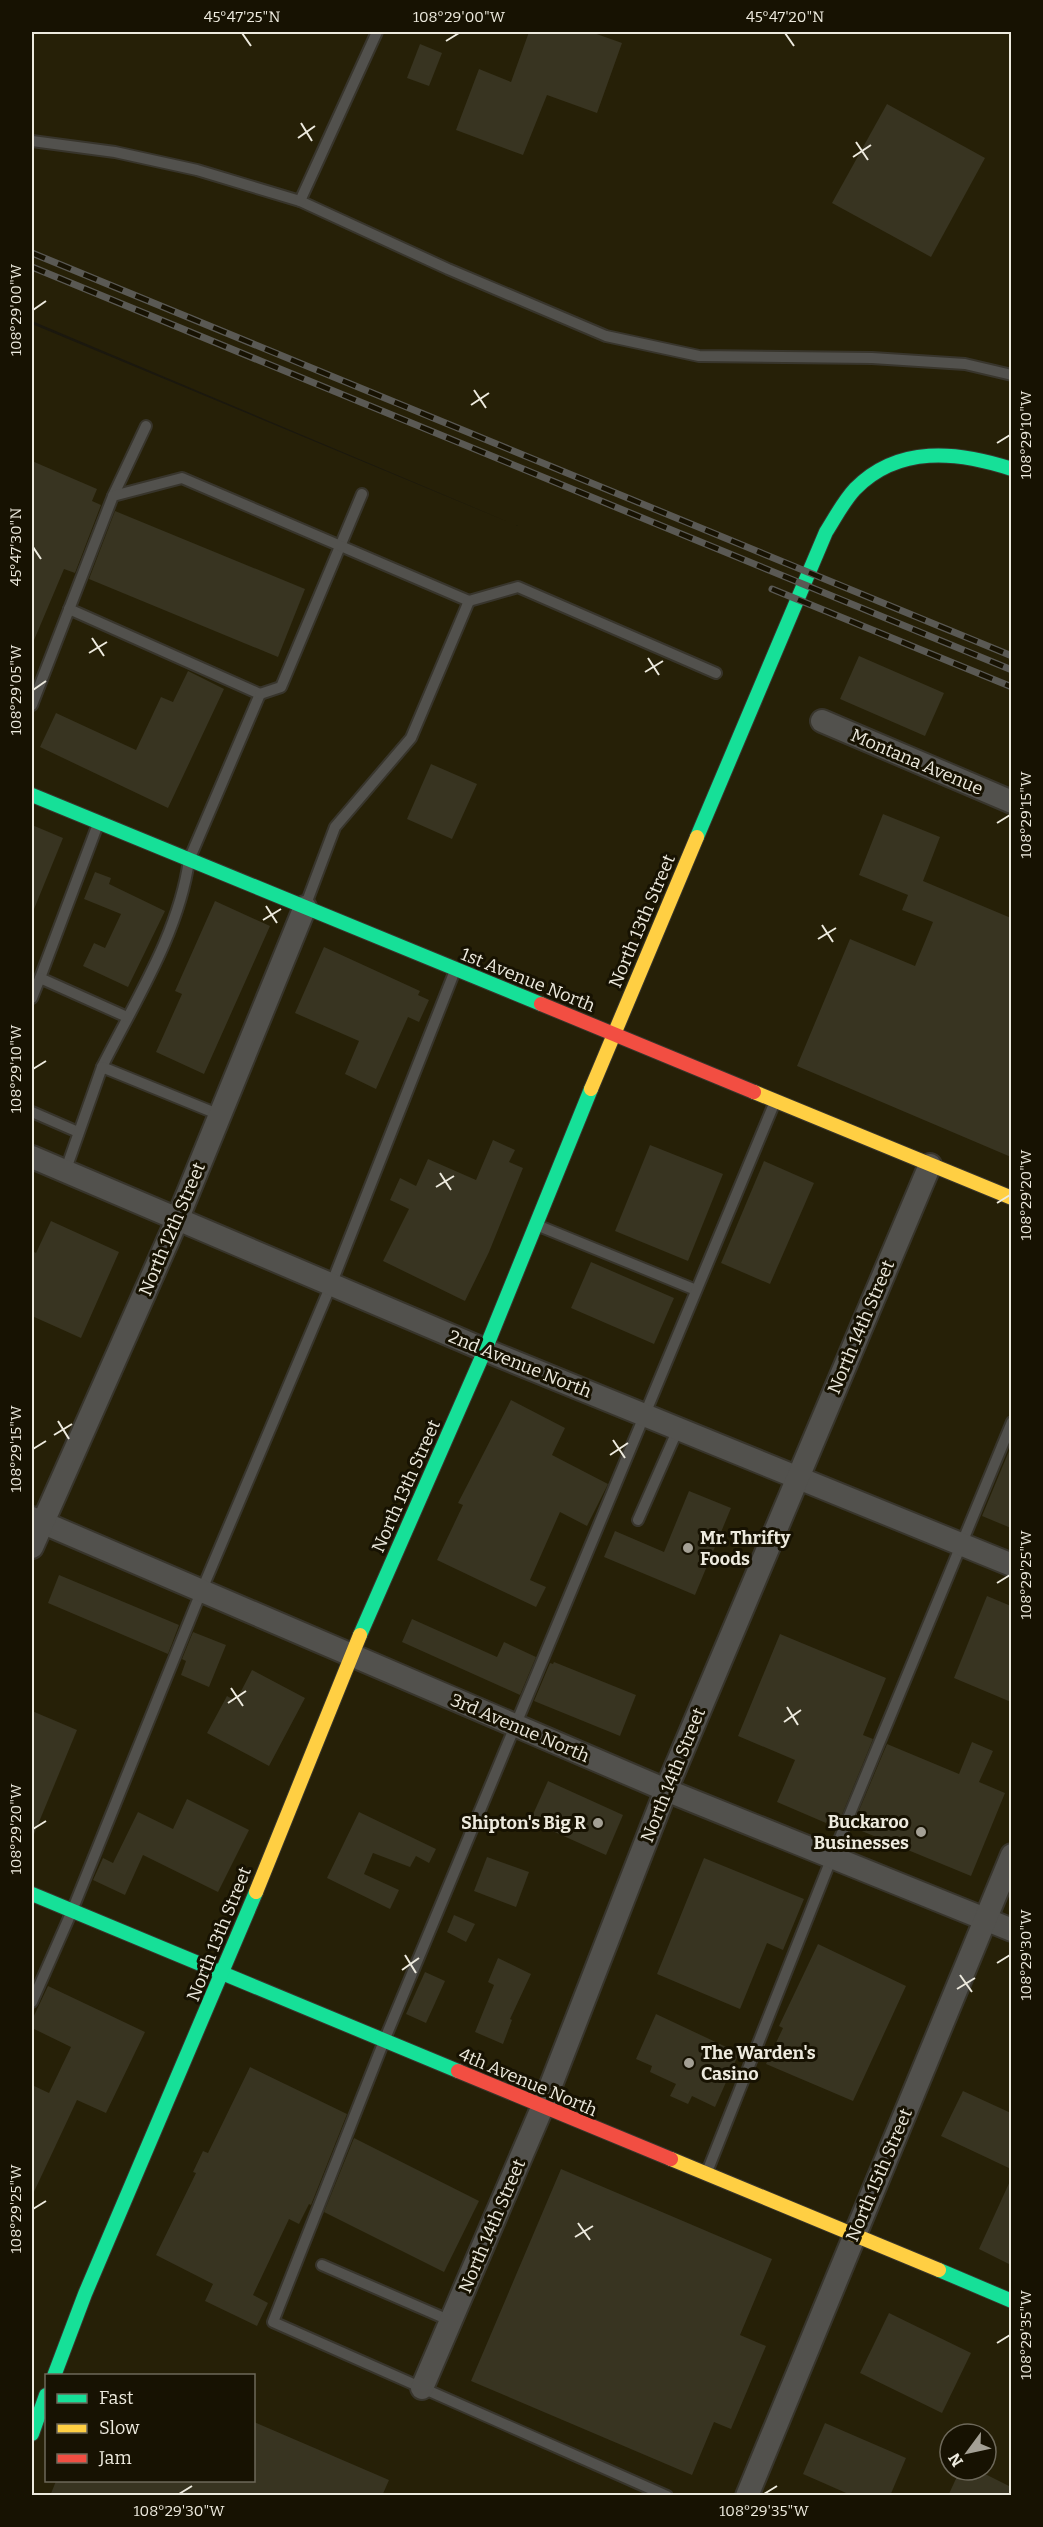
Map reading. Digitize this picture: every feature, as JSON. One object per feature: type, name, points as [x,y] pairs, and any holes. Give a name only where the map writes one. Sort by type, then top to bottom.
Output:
[{"type":"street","name":"North 13th Street","points":[[55,2374],[85,2294],[223,1974],[351,1656],[485,1350],[614,1034],[826,532],[854,489],[871,474],[892,463],[933,454],[956,453],[1011,469]]},
{"type":"street","name":"Montana Avenue","points":[[822,721],[1011,802]]},
{"type":"street","name":"1st Avenue North","points":[[32,795],[1011,1198]]},
{"type":"street","name":"North 12th Street","points":[[32,1547],[37,1521],[177,1220],[305,907]]},
{"type":"street","name":"2nd Avenue North","points":[[32,1157],[485,1350],[1011,1565]]},
{"type":"street","name":"North 14th Street","points":[[422,2388],[542,2108],[666,1790],[930,1165]]},
{"type":"street","name":"3rd Avenue North","points":[[37,1521],[666,1790],[1011,1930]]},
{"type":"street","name":"North 15th Street","points":[[747,2496],[1011,1855]]},
{"type":"street","name":"4th Avenue North","points":[[32,1894],[542,2108],[855,2234],[1011,2301]]},
{"type":"street","points":[[32,2434],[45,2398]]},
{"type":"lane","points":[[300,201],[377,32]]},
{"type":"lane","points":[[32,141],[115,152],[196,170],[300,201],[448,269],[606,336],[699,356],[872,358],[965,364],[1011,375]]},
{"type":"lane","points":[[32,705],[113,496],[146,426]]},
{"type":"lane","points":[[113,496],[182,478],[469,601],[518,587],[716,673]]},
{"type":"lane","points":[[69,609],[260,694],[281,687],[362,494]]},
{"type":"lane","points":[[305,907],[335,827],[411,738],[469,601]]},
{"type":"lane","points":[[65,1172],[102,1067],[152,969],[185,888],[189,860],[260,694]]},
{"type":"lane","points":[[32,998],[99,822]]},
{"type":"lane","points":[[32,2002],[72,1911],[201,1592],[331,1285],[456,969]]},
{"type":"lane","points":[[40,978],[127,1017]]},
{"type":"lane","points":[[102,1067],[220,1115]]},
{"type":"lane","points":[[667,2496],[273,2322],[384,2041],[775,1101]]},
{"type":"lane","points":[[32,1112],[78,1132]]},
{"type":"lane","points":[[536,1225],[696,1290]]},
{"type":"lane","points":[[706,2174],[832,1857],[1011,1422]]},
{"type":"lane","points":[[639,1520],[678,1429]]},
{"type":"lane","points":[[322,2265],[451,2321]]},
{"type":"shaded area","points":[[32,32],[1011,32],[1011,2495],[32,2495],[32,324],[518,526],[32,321]]},
{"type":"building","points":[[529,32],[591,32],[622,43],[597,113],[547,95],[523,155],[456,130],[479,69],[511,82]]},
{"type":"building","points":[[420,44],[442,53],[429,86],[407,78]]},
{"type":"building","points":[[887,104],[985,158],[931,257],[832,203]]},
{"type":"building","points":[[32,461],[97,489],[92,501],[101,505],[75,573],[64,569],[32,645]]},
{"type":"building","points":[[115,511],[305,589],[278,657],[89,579]]},
{"type":"building","points":[[859,656],[944,693],[925,736],[840,699]]},
{"type":"building","points":[[188,671],[224,689],[168,808],[40,747],[56,713],[136,750],[161,697],[173,702]]},
{"type":"building","points":[[431,764],[477,784],[452,839],[407,819]]},
{"type":"building","points":[[883,814],[940,837],[923,881],[1011,918],[1011,1157],[797,1066],[850,939],[915,966],[933,922],[902,910],[908,895],[859,875]]},
{"type":"building","points":[[32,825],[63,838],[32,914]]},
{"type":"building","points":[[95,872],[111,878],[109,884],[165,911],[128,987],[83,966],[94,943],[105,948],[121,914],[84,899]]},
{"type":"building","points":[[215,901],[270,926],[204,1074],[156,1052],[182,994],[175,991]]},
{"type":"building","points":[[324,947],[420,991],[418,995],[429,1000],[419,1022],[408,1017],[376,1089],[345,1074],[359,1041],[295,1013]]},
{"type":"building","points":[[493,1140],[515,1150],[509,1162],[523,1168],[489,1252],[465,1301],[383,1261],[409,1209],[390,1200],[400,1178],[416,1186],[428,1159],[476,1180]]},
{"type":"building","points":[[650,1145],[723,1174],[688,1261],[615,1231]]},
{"type":"building","points":[[764,1161],[814,1183],[770,1284],[721,1263]]},
{"type":"building","points":[[51,1221],[119,1252],[81,1338],[32,1316],[32,1251],[36,1253]]},
{"type":"building","points":[[591,1262],[674,1298],[654,1344],[571,1308]]},
{"type":"building","points":[[511,1400],[565,1428],[552,1455],[608,1484],[587,1526],[560,1512],[530,1580],[546,1587],[536,1607],[437,1560],[463,1505],[458,1503]]},
{"type":"building","points":[[1011,1446],[1011,1528],[982,1516]]},
{"type":"building","points":[[689,1491],[731,1508],[695,1595],[604,1557],[615,1531],[664,1552]]},
{"type":"building","points":[[59,1575],[179,1625],[168,1654],[48,1603]]},
{"type":"building","points":[[987,1596],[1011,1606],[1011,1702],[954,1678]]},
{"type":"building","points":[[412,1619],[497,1657],[504,1642],[536,1657],[520,1695],[402,1642]]},
{"type":"building","points":[[193,1632],[226,1645],[209,1687],[181,1675],[186,1661],[182,1659]]},
{"type":"building","points":[[780,1634],[886,1678],[863,1735],[873,1739],[839,1822],[829,1818],[826,1823],[777,1802],[795,1760],[738,1736]]},
{"type":"building","points":[[554,1662],[636,1695],[620,1736],[534,1701],[550,1663]]},
{"type":"building","points":[[252,1670],[305,1698],[269,1766],[207,1733],[227,1696],[236,1701]]},
{"type":"building","points":[[32,1711],[77,1730],[32,1839]]},
{"type":"building","points":[[972,1742],[993,1751],[979,1782],[1005,1793],[971,1876],[852,1827],[887,1744],[959,1774]]},
{"type":"building","points":[[548,1781],[623,1815],[606,1855],[530,1821]]},
{"type":"building","points":[[187,1799],[249,1830],[218,1892],[143,1855],[125,1895],[93,1880],[103,1858],[113,1863],[138,1812],[173,1829]]},
{"type":"building","points":[[359,1812],[436,1849],[429,1863],[416,1856],[410,1867],[373,1853],[364,1874],[399,1890],[390,1909],[327,1878]]},
{"type":"building","points":[[487,1857],[529,1872],[516,1907],[474,1891]]},
{"type":"building","points":[[704,1858],[804,1899],[783,1950],[767,1943],[740,2009],[657,1974]]},
{"type":"building","points":[[454,1915],[475,1924],[466,1942],[447,1932]]},
{"type":"building","points":[[818,1944],[906,1986],[853,2101],[766,2064],[783,2028],[779,2026]]},
{"type":"building","points":[[498,1958],[531,1974],[510,2019],[512,2020],[503,2044],[475,2032],[494,1985],[488,1982]]},
{"type":"building","points":[[425,1972],[445,1981],[426,2023],[406,2014]]},
{"type":"building","points":[[48,1986],[145,2032],[106,2113],[77,2100],[32,2196],[32,2085],[49,2093],[71,2047],[32,2028],[32,2020]]},
{"type":"building","name":"The Warden's Casino","points":[[656,2014],[739,2053],[715,2107],[692,2096],[688,2104],[670,2096],[676,2084],[650,2072],[652,2066],[636,2059]]},
{"type":"building","points":[[250,2067],[347,2114],[311,2205],[309,2204],[299,2224],[289,2219],[253,2295],[268,2303],[257,2326],[205,2301],[213,2284],[156,2255],[196,2173],[193,2172],[203,2151],[208,2153]]},
{"type":"building","points":[[963,2091],[1011,2113],[1011,2169],[941,2136]]},
{"type":"building","points":[[354,2138],[479,2201],[444,2272],[324,2212]]},
{"type":"building","points":[[561,2169],[772,2259],[740,2335],[766,2346],[731,2429],[714,2422],[692,2475],[471,2381]]},
{"type":"building","points":[[1011,2179],[1011,2265],[979,2249]]},
{"type":"building","points":[[889,2313],[971,2353],[942,2413],[860,2373]]},
{"type":"building","points":[[255,2422],[389,2480],[382,2496],[50,2496],[56,2482],[255,2482]]},
{"type":"building","points":[[825,2423],[906,2458],[890,2496],[853,2496],[803,2474]]},
{"type":"building","points":[[998,2480],[1011,2487],[1011,2496],[948,2496],[954,2482]]},
{"type":"railway","points":[[32,253],[1012,656]]},
{"type":"railway","points":[[32,267],[1012,670]]},
{"type":"railway","points":[[772,589],[1012,687]]},
{"type":"traffic: fast","points":[[697,837],[826,532],[855,489],[872,475],[890,465],[929,456],[970,458],[1012,469]]},
{"type":"traffic: fast","points":[[32,795],[541,1004]]},
{"type":"traffic: fast","points":[[360,1635],[485,1350],[591,1089]]},
{"type":"traffic: fast","points":[[55,2374],[85,2294],[256,1892]]},
{"type":"traffic: fast","points":[[32,1894],[458,2071]]},
{"type":"traffic: fast","points":[[939,2270],[1012,2301]]},
{"type":"traffic: fast","points":[[32,2434],[45,2398]]},
{"type":"traffic: slow","points":[[591,1089],[697,837]]},
{"type":"traffic: slow","points":[[754,1092],[1012,1198]]},
{"type":"traffic: slow","points":[[256,1892],[360,1635]]},
{"type":"traffic: slow","points":[[671,2159],[939,2270]]},
{"type":"traffic: jam","points":[[541,1004],[754,1092]]},
{"type":"traffic: jam","points":[[458,2071],[671,2159]]},
{"type":"place","name":"Mr. Thrifty Foods","points":[[688,1548]]},
{"type":"place","name":"Shipton's Big R","points":[[598,1823]]},
{"type":"place","name":"Buckaroo Businesses","points":[[921,1832]]},
{"type":"place","name":"The Warden's Casino","points":[[689,2063]]}]
